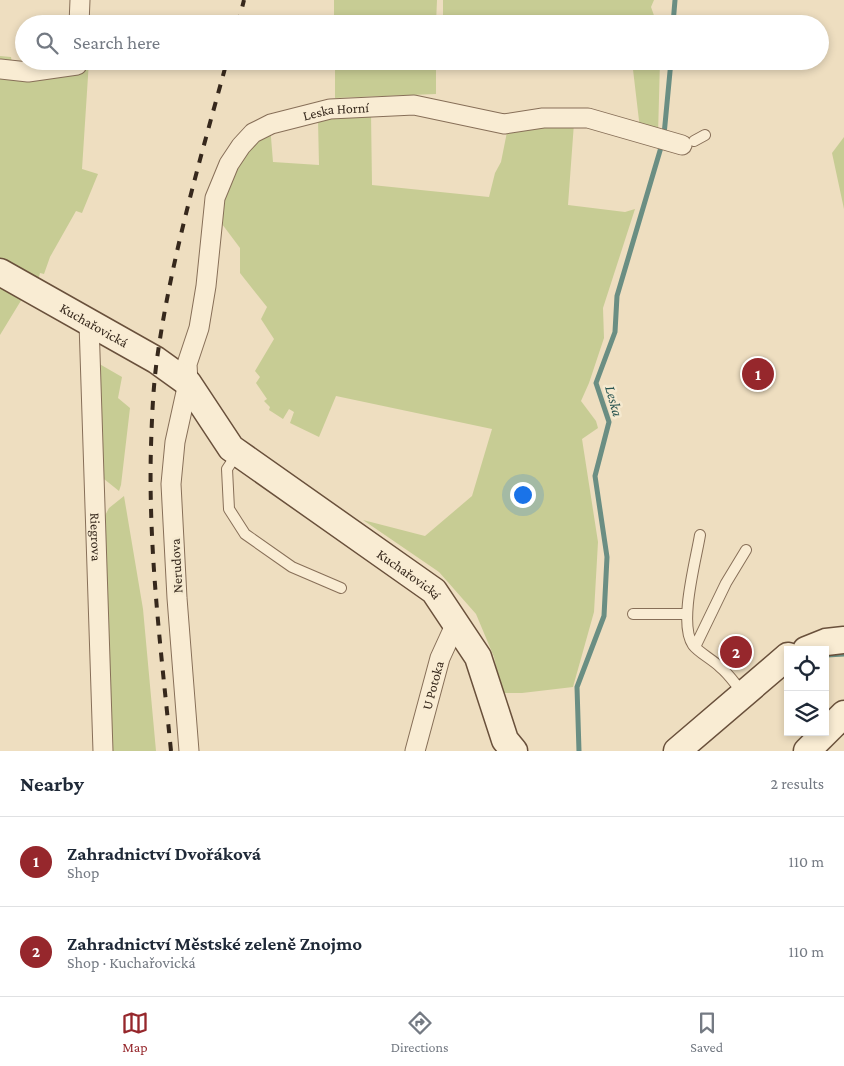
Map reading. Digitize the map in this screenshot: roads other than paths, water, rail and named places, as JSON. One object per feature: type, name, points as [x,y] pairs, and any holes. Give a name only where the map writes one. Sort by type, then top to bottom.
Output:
[{"type":"street","points":[[79,15],[80,0]]},
{"type":"street","points":[[0,69],[28,72],[39,70]]},
{"type":"street","name":"Leska Horní","points":[[188,383],[187,364],[199,328],[206,286],[215,198],[229,164],[241,146],[253,133],[271,124],[330,109],[414,105],[504,124],[543,118],[588,118],[676,142]]},
{"type":"street","name":"Kuchařovická","points":[[0,272],[156,360],[188,383],[231,448],[434,591],[478,657],[505,740],[514,751]]},
{"type":"street","name":"Riegrova","points":[[89,323],[103,751]]},
{"type":"street","name":"Nerudova","points":[[188,383],[175,442],[171,484],[177,598],[189,751]]},
{"type":"street","name":"U Potoka","points":[[415,751],[440,658],[456,623]]},
{"type":"street","points":[[816,646],[826,642],[844,640]]},
{"type":"street","points":[[677,751],[784,659]]},
{"type":"street","points":[[807,751],[844,714]]},
{"type":"lane","points":[[676,142],[706,136]]},
{"type":"lane","points":[[238,453],[227,469],[229,509],[245,534],[292,567],[341,588]]},
{"type":"lane","points":[[700,535],[687,614],[689,634],[693,645],[722,668],[743,694]]},
{"type":"lane","points":[[695,647],[726,583],[746,550]]},
{"type":"lane","points":[[633,614],[687,614]]},
{"type":"waterway","name":"Leska","points":[[674,15],[675,0]]},
{"type":"waterway","name":"Leska","points":[[664,135],[670,70]]},
{"type":"waterway","name":"Leska","points":[[579,751],[577,687],[604,616],[607,557],[595,476],[609,422],[596,383],[615,332],[617,296],[662,144]]},
{"type":"waterway","points":[[829,655],[844,654]]},
{"type":"railway","points":[[240,15],[244,0]]},
{"type":"railway","points":[[171,751],[156,599],[151,522],[151,446],[154,392],[163,321],[178,246],[225,70]]},
{"type":"place","name":"Zahradnictví Dvořáková","points":[[758,374]]},
{"type":"place","name":"Zahradnictví Městské zeleně Znojmo","points":[[736,652]]}]
